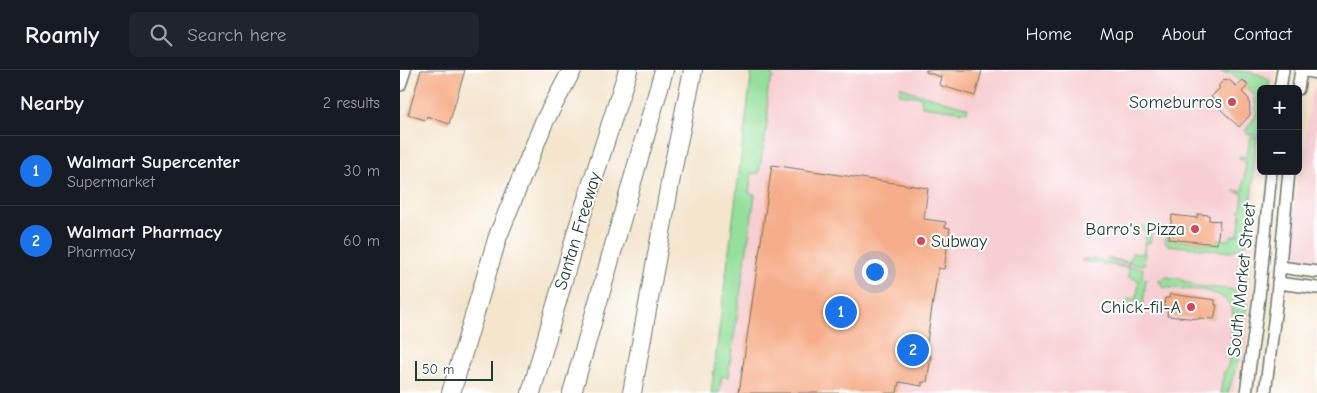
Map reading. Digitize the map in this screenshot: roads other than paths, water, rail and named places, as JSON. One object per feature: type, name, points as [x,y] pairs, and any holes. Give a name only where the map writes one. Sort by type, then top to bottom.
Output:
[{"type":"highway","points":[[451,393],[498,236],[544,122],[572,70]]},
{"type":"highway","name":"Santan Freeway","points":[[530,393],[579,224],[628,70]]},
{"type":"highway","name":"Santan Freeway","points":[[572,393],[664,70]]},
{"type":"highway","points":[[632,393],[672,172],[693,70]]},
{"type":"street","points":[[400,85],[404,70]]},
{"type":"street","points":[[1281,85],[1283,70]]},
{"type":"street","points":[[1299,85],[1301,70],[1317,73]]},
{"type":"street","name":"South Market Street","points":[[1246,393],[1259,298],[1271,175]]},
{"type":"street","name":"South Market Street","points":[[1265,393],[1289,175]]},
{"type":"street","points":[[1280,267],[1317,272]]},
{"type":"street","points":[[1278,283],[1317,288]]},
{"type":"place","name":"Someburros","points":[[1232,102]]},
{"type":"place","name":"Barro's Pizza","points":[[1195,229]]},
{"type":"place","name":"Subway","points":[[921,241]]},
{"type":"place","name":"Chick-fil-A","points":[[1191,307]]},
{"type":"place","name":"Walmart Supercenter","points":[[841,312]]},
{"type":"place","name":"Walmart Pharmacy","points":[[913,350]]}]
